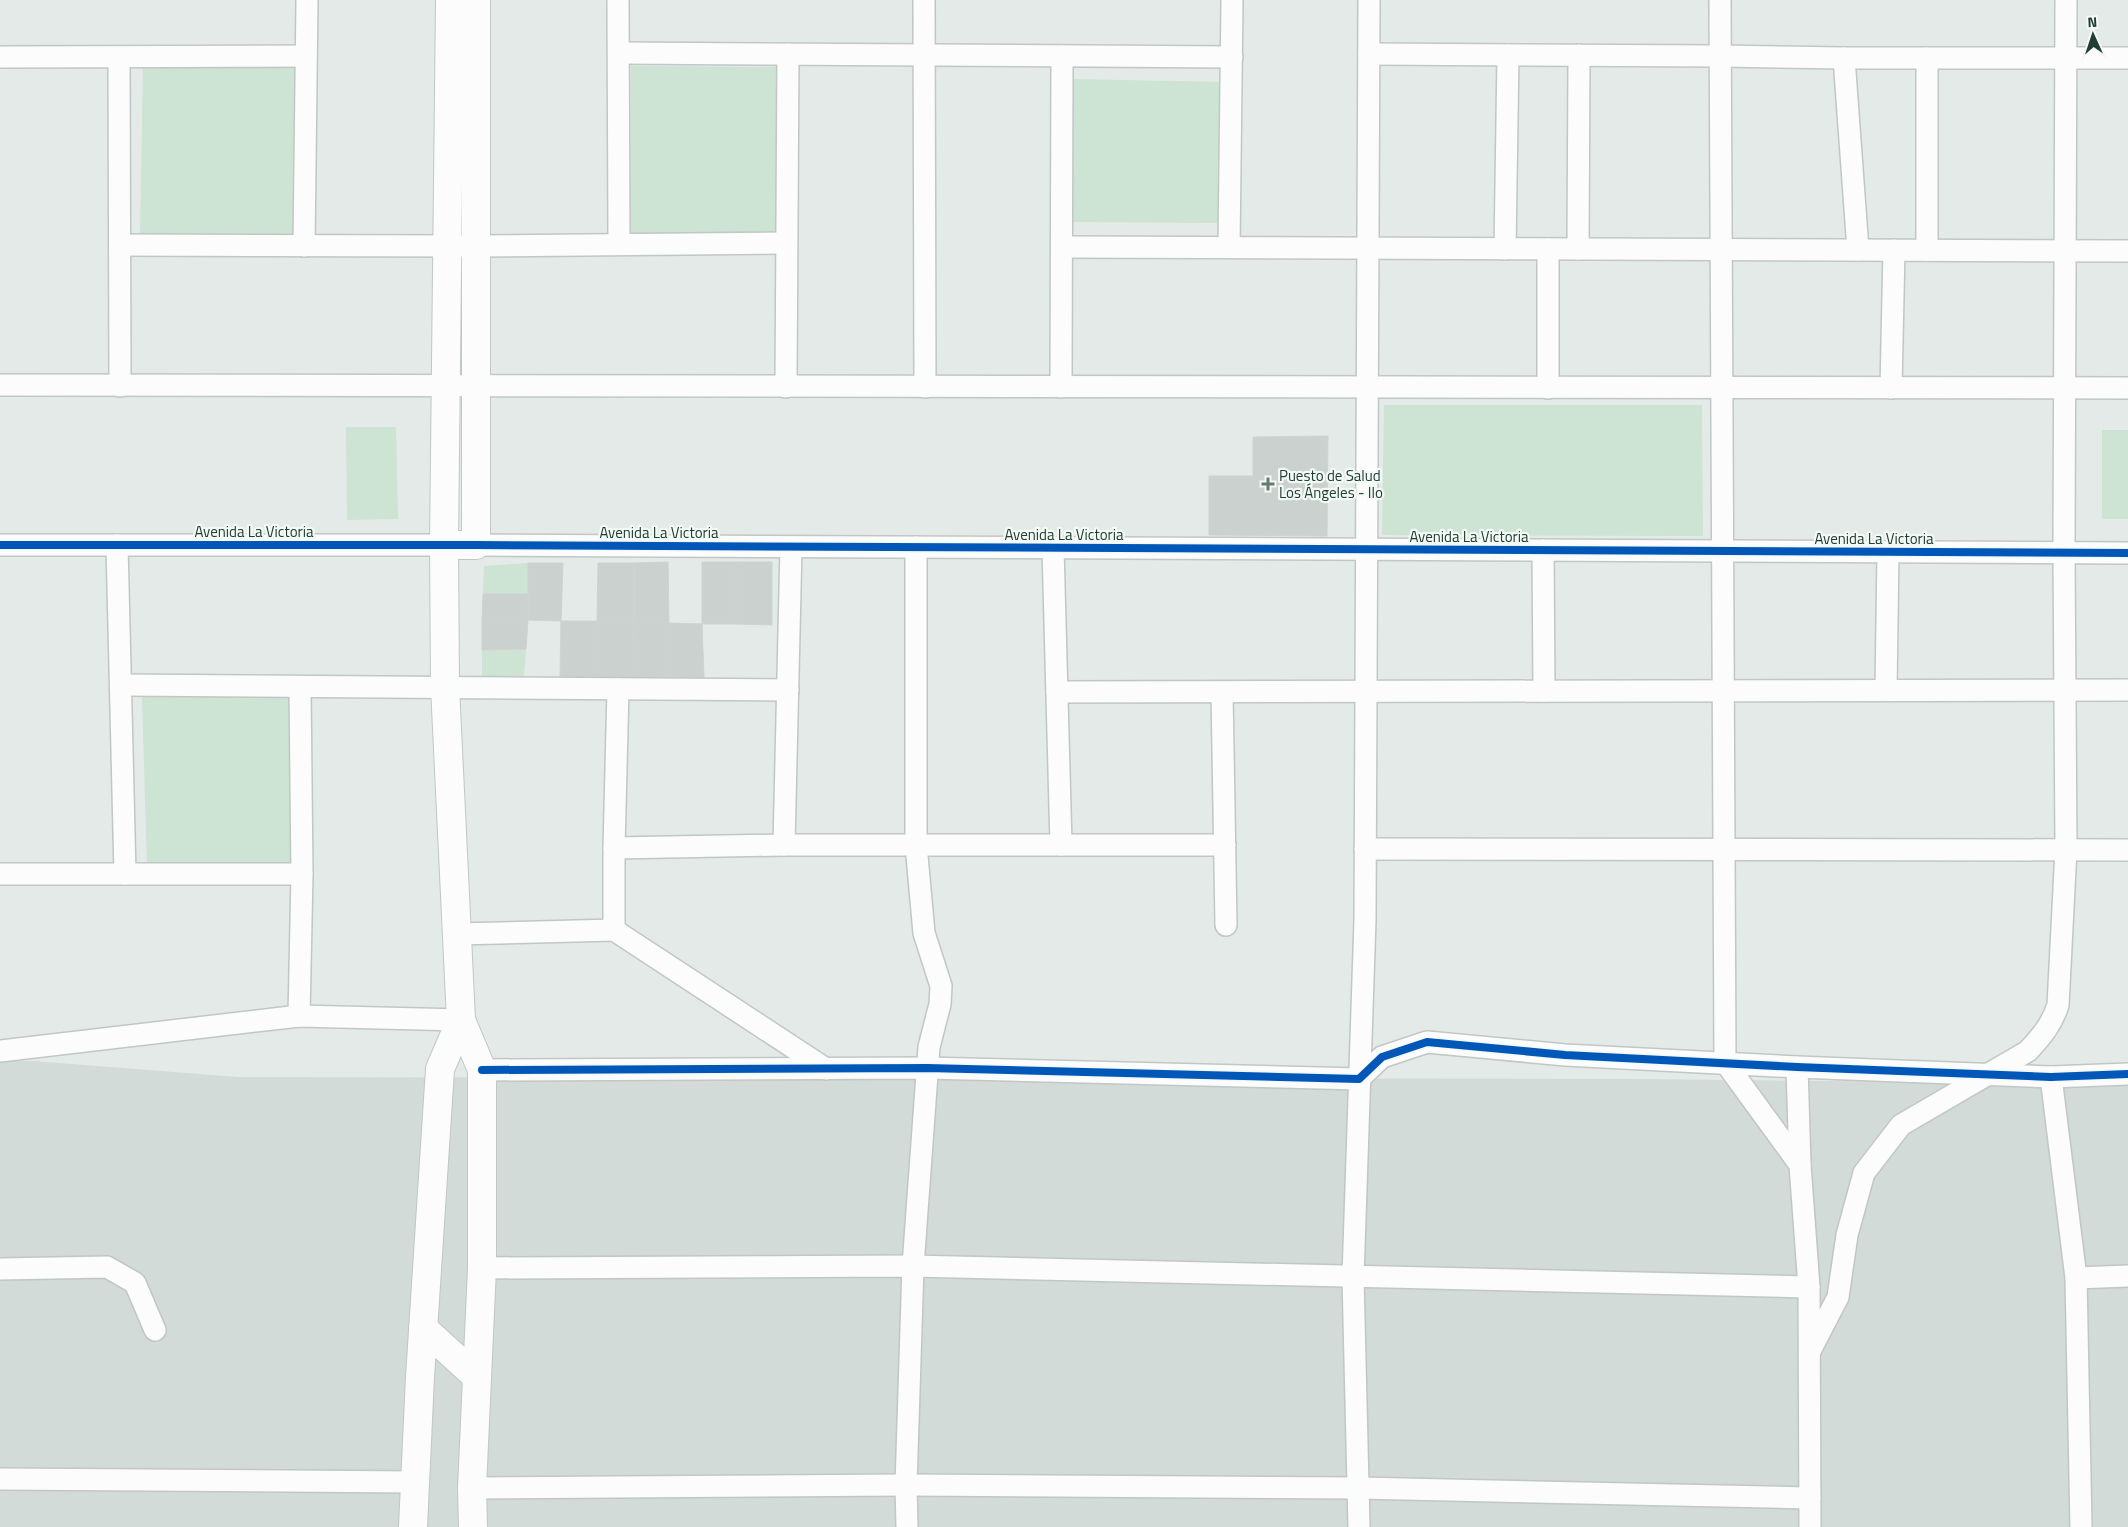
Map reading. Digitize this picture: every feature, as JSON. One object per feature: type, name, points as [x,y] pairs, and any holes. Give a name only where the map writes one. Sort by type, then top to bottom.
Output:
[{"type":"street","points":[[304,246],[307,0]]},
{"type":"street","points":[[450,0],[444,545],[445,688],[461,1020],[482,1070],[482,1268],[472,1488],[473,1527]]},
{"type":"street","points":[[476,0],[476,545]]},
{"type":"street","points":[[618,0],[619,244]]},
{"type":"street","points":[[924,0],[925,387]]},
{"type":"street","points":[[1229,248],[1232,0]]},
{"type":"street","points":[[1359,1527],[1353,1277],[1365,920],[1369,0]]},
{"type":"street","points":[[1720,0],[1725,1062],[1800,1165]]},
{"type":"street","points":[[1810,1351],[1838,1297],[1847,1235],[1864,1173],[1901,1126],[2028,1050],[2044,1034],[2052,1022],[2058,1005],[2066,850],[2064,553],[2066,0]]},
{"type":"street","points":[[619,54],[1232,57]]},
{"type":"street","points":[[786,387],[788,54]]},
{"type":"street","points":[[1369,54],[2128,58]]},
{"type":"street","points":[[1505,248],[1508,54]]},
{"type":"street","points":[[1578,248],[1579,55]]},
{"type":"street","points":[[0,58],[306,56]]},
{"type":"street","points":[[1061,387],[1062,56]]},
{"type":"street","points":[[119,57],[120,386]]},
{"type":"street","points":[[1844,58],[1858,250]]},
{"type":"street","points":[[1927,58],[1927,250]]},
{"type":"street","points":[[120,245],[475,246],[786,243]]},
{"type":"street","points":[[1062,247],[2128,251]]},
{"type":"street","points":[[1548,249],[1548,388]]},
{"type":"street","points":[[1890,388],[1894,250]]},
{"type":"street","points":[[0,386],[2128,388]]},
{"type":"street","name":"Avenida La Victoria","points":[[0,545],[791,546],[2128,553]]},
{"type":"street","points":[[117,545],[126,874]]},
{"type":"street","points":[[784,845],[791,546]]},
{"type":"street","points":[[907,1527],[906,1485],[913,1266],[929,1047],[940,1004],[941,986],[924,933],[916,845],[916,547]]},
{"type":"street","points":[[1053,548],[1061,845]]},
{"type":"street","points":[[1543,550],[1544,691]]},
{"type":"street","points":[[1886,690],[1888,552]]},
{"type":"street","points":[[121,685],[788,690]]},
{"type":"street","points":[[299,1016],[302,874],[300,687]]},
{"type":"street","points":[[614,930],[618,689]]},
{"type":"street","points":[[1057,692],[2128,690]]},
{"type":"street","points":[[1222,692],[1226,925]]},
{"type":"street","points":[[614,848],[784,845],[1225,845]]},
{"type":"street","points":[[1365,848],[2128,850]]},
{"type":"street","points":[[0,874],[302,874]]},
{"type":"street","points":[[457,934],[614,930],[826,1069]]},
{"type":"street","points":[[0,1051],[299,1016],[461,1020]]},
{"type":"street","points":[[413,1527],[423,1328],[440,1069],[461,1020]]},
{"type":"street","points":[[482,1070],[927,1068],[1359,1079],[1382,1057],[1427,1042],[1565,1054],[1797,1067],[2051,1077],[2128,1074]]},
{"type":"street","points":[[1797,1067],[1800,1165],[1809,1287],[1810,1527]]},
{"type":"street","points":[[2051,1077],[2076,1278],[2080,1527]]},
{"type":"street","points":[[482,1268],[913,1266],[1809,1287]]},
{"type":"street","points":[[0,1269],[107,1267],[135,1283],[155,1330]]},
{"type":"street","points":[[2076,1278],[2128,1276]]},
{"type":"street","points":[[423,1328],[477,1377]]},
{"type":"street","points":[[0,1479],[414,1482]]},
{"type":"street","points":[[472,1488],[906,1485],[1359,1488],[1810,1498]]},
{"type":"shaded area","points":[[0,1061],[33,1061],[238,1077],[1638,1079],[2128,1084],[2128,1527],[0,1527]]},
{"type":"green space","points":[[143,65],[295,65],[294,234],[140,235]]},
{"type":"green space","points":[[631,66],[781,67],[780,234],[630,235]]},
{"type":"green space","points":[[1071,79],[1224,82],[1222,223],[1070,222]]},
{"type":"green space","points":[[1384,405],[1702,405],[1703,536],[1382,535]]},
{"type":"green space","points":[[346,427],[396,427],[398,519],[347,520]]},
{"type":"green space","points":[[2102,430],[2128,430],[2128,519],[2102,519]]},
{"type":"green space","points":[[528,563],[528,594],[483,594],[484,566]]},
{"type":"green space","points":[[526,649],[524,676],[482,677],[482,650]]},
{"type":"green space","points":[[142,697],[291,697],[294,867],[147,866]]},
{"type":"building","points":[[1328,436],[1327,536],[1209,535],[1209,476],[1253,476],[1253,437]]},
{"type":"building","points":[[668,562],[669,623],[634,622],[634,563]]},
{"type":"building","points":[[702,562],[736,562],[736,624],[702,624]]},
{"type":"building","points":[[736,562],[772,562],[772,625],[736,624]]},
{"type":"building","points":[[528,563],[563,563],[561,621],[528,620]]},
{"type":"building","points":[[598,563],[634,563],[634,622],[597,621]]},
{"type":"building","points":[[483,594],[528,594],[528,620],[482,621]]},
{"type":"building","points":[[528,620],[526,649],[482,650],[482,621]]},
{"type":"building","points":[[561,621],[597,621],[597,677],[560,676]]},
{"type":"building","points":[[597,621],[634,622],[633,677],[597,677]]},
{"type":"building","points":[[634,622],[669,623],[670,677],[633,677]]},
{"type":"building","points":[[669,623],[702,624],[704,678],[670,677]]},
{"type":"cycle path","points":[[0,545],[476,545],[2128,553]]},
{"type":"cycle path","points":[[482,1070],[927,1068],[1359,1079],[1382,1057],[1427,1042],[1565,1055],[1797,1067],[2051,1077],[2128,1074]]},
{"type":"place","name":"Puesto de Salud Los Ángeles - Ilo","points":[[1268,484]]}]
